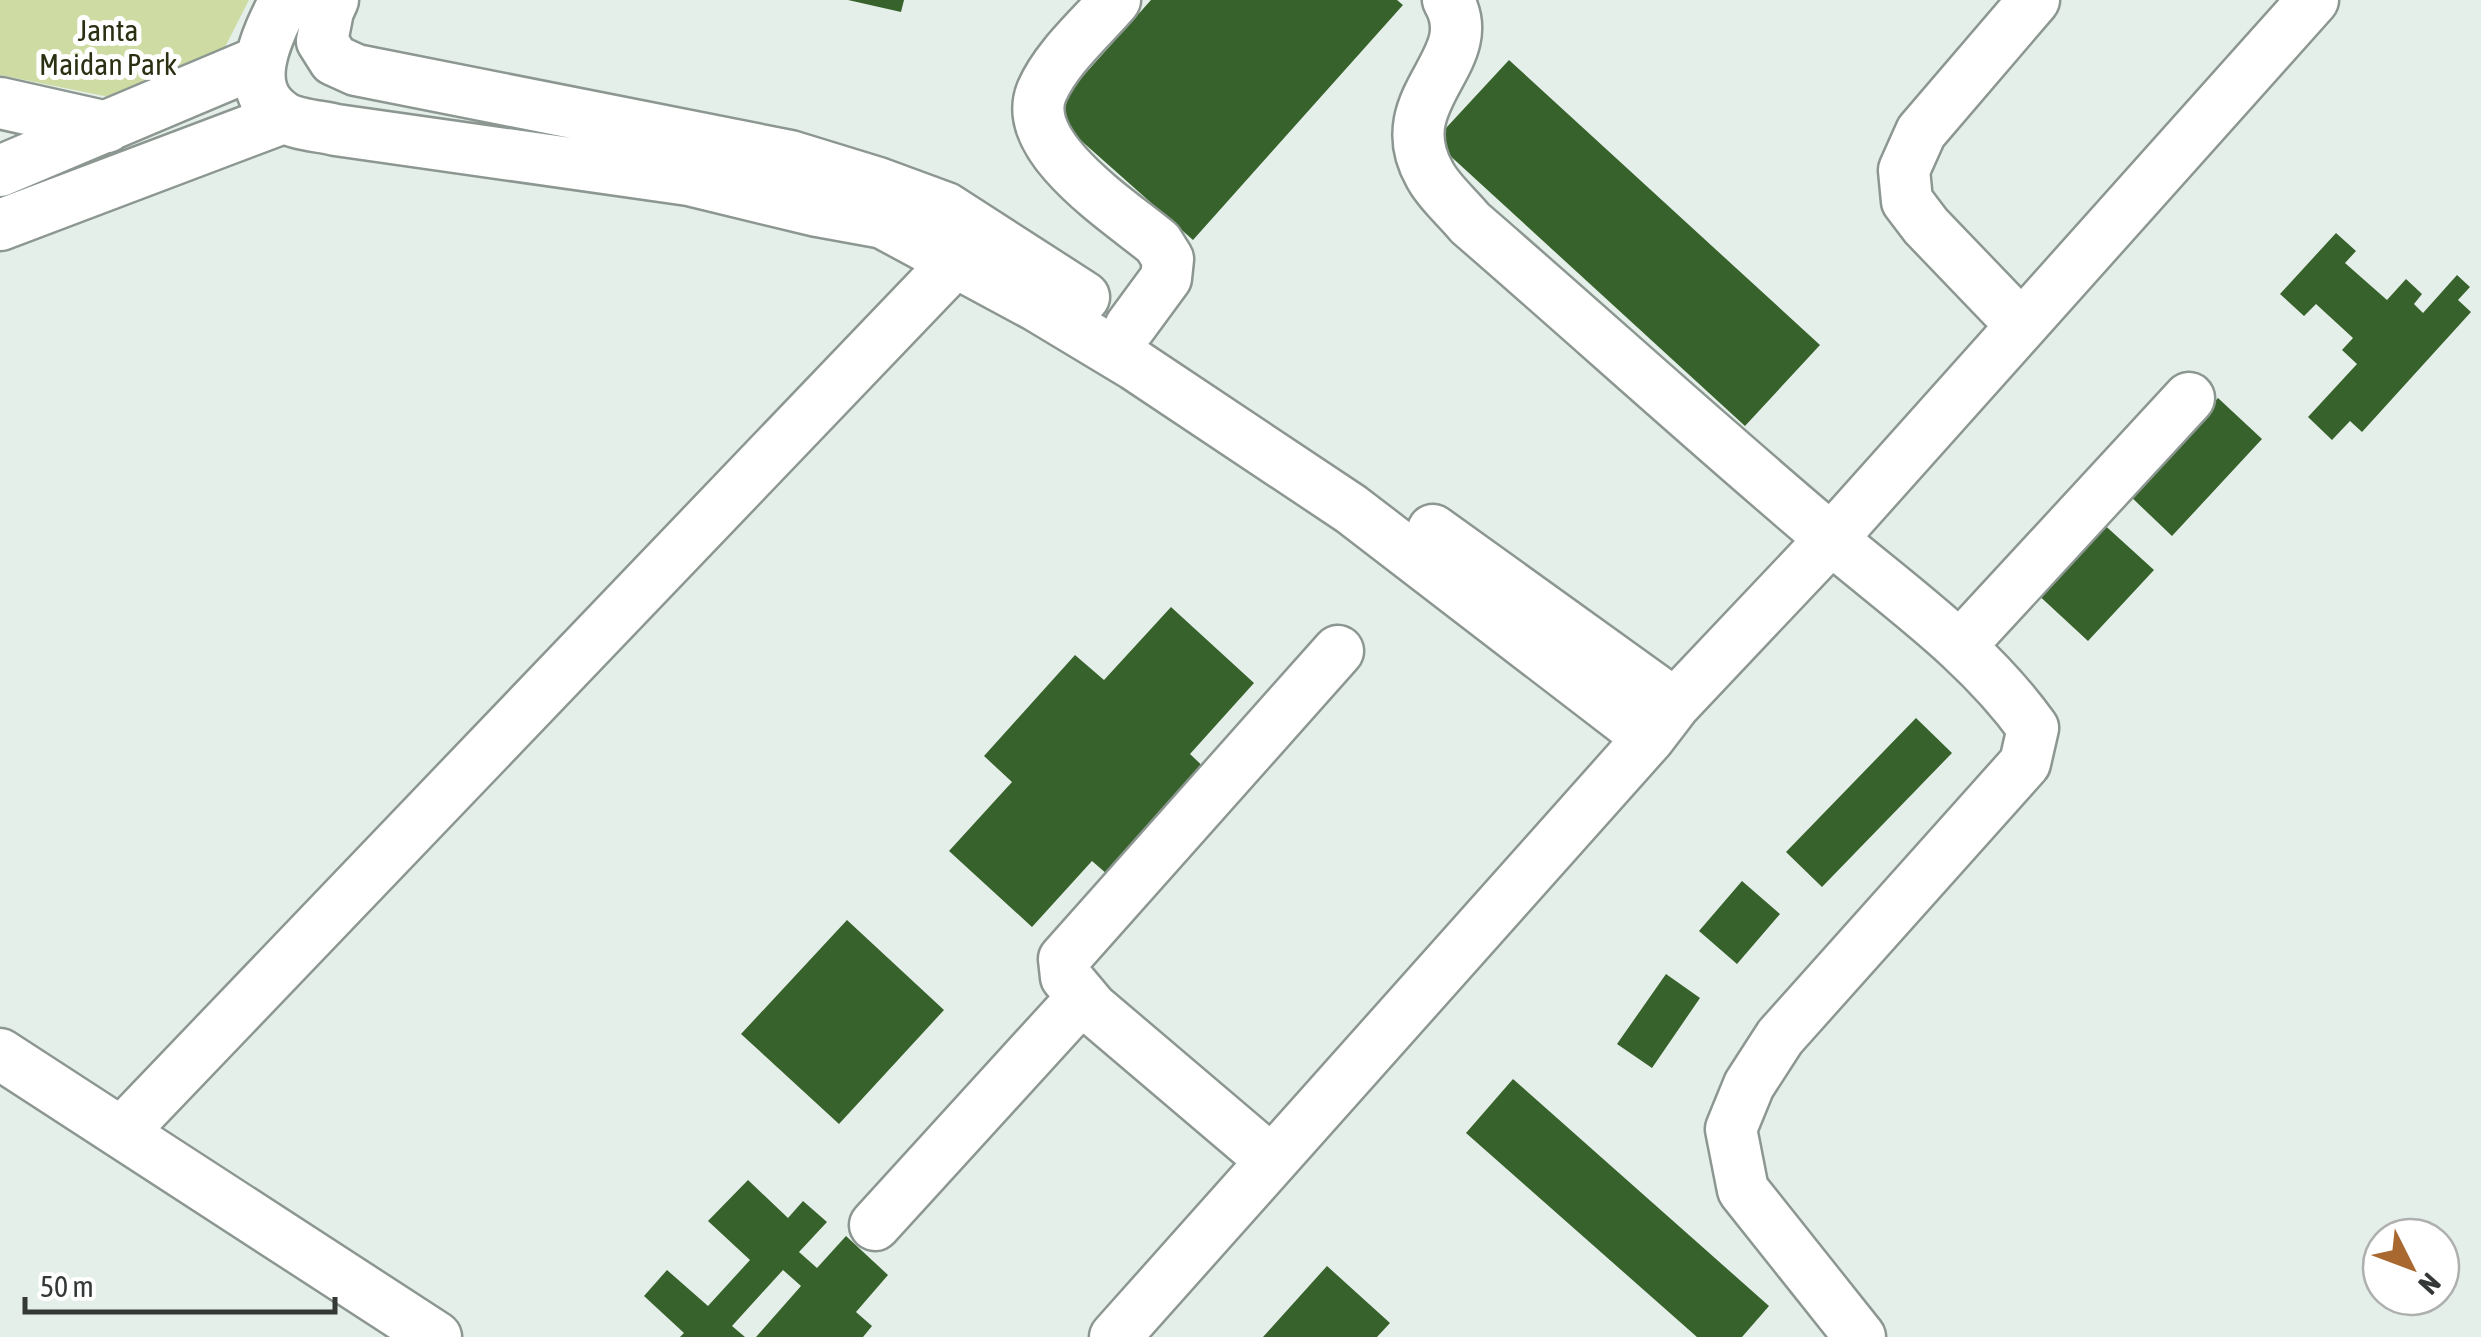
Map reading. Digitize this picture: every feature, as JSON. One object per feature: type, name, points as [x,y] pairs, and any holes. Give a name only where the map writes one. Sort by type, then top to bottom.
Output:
[{"type":"street","points":[[283,118],[268,101],[258,62],[284,0]]},
{"type":"street","points":[[334,0],[322,41],[334,60],[356,70],[790,156],[946,208],[1312,444],[1662,721]]},
{"type":"street","points":[[1116,0],[1054,71],[1040,96],[1039,125],[1061,162],[1158,243],[1168,259],[1166,278],[1130,327]]},
{"type":"street","points":[[1448,0],[1457,15],[1454,49],[1421,108],[1418,142],[1430,175],[1470,222],[1831,539],[1960,646],[2008,693],[2033,728],[2025,763],[1780,1037],[1749,1085],[1731,1129],[1743,1190],[1860,1337]]},
{"type":"street","points":[[2022,326],[1907,201],[1904,170],[1921,132],[2034,0]]},
{"type":"street","points":[[1115,1337],[1662,721],[1831,539],[2312,0]]},
{"type":"street","points":[[0,171],[258,62]]},
{"type":"street","points":[[0,104],[106,128]]},
{"type":"street","points":[[0,225],[283,118],[336,130],[689,180],[883,223],[1135,365],[1662,721]]},
{"type":"street","points":[[122,1132],[956,261]]},
{"type":"street","points":[[1960,646],[2189,398]]},
{"type":"street","points":[[1272,1162],[1082,998],[1066,977],[1064,959],[1338,652]]},
{"type":"street","points":[[876,1225],[1082,998]]},
{"type":"street","points":[[0,1054],[436,1337]]},
{"type":"green space","name":"Janta Maidan Park","points":[[0,0],[249,0],[225,47],[114,98],[0,75]]},
{"type":"building","points":[[848,0],[904,0],[901,12]]},
{"type":"building","points":[[1151,0],[1397,0],[1403,5],[1193,240],[1050,113]]},
{"type":"building","points":[[1509,60],[1820,345],[1745,426],[1434,141]]},
{"type":"building","points":[[2336,233],[2356,251],[2345,263],[2387,300],[2406,279],[2422,294],[2414,304],[2423,313],[2457,275],[2470,287],[2458,300],[2471,312],[2362,432],[2350,421],[2332,440],[2308,417],[2357,364],[2342,350],[2353,338],[2316,304],[2304,316],[2280,294]]},
{"type":"building","points":[[2218,398],[2262,439],[2172,536],[2128,494]]},
{"type":"building","points":[[2099,520],[2154,570],[2088,641],[2034,591]]},
{"type":"building","points":[[1171,607],[1254,683],[1190,754],[1212,775],[1115,881],[1092,861],[1032,927],[949,851],[1012,782],[984,756],[1075,655],[1104,680]]},
{"type":"building","points":[[1916,718],[1952,753],[1822,887],[1786,852]]},
{"type":"building","points":[[1742,881],[1780,914],[1737,964],[1699,931]]},
{"type":"building","points":[[847,920],[944,1010],[839,1124],[741,1034]]},
{"type":"building","points":[[1666,974],[1700,998],[1652,1068],[1617,1044]]},
{"type":"building","points":[[1513,1079],[1769,1306],[1742,1337],[1697,1337],[1466,1133]]},
{"type":"building","points":[[748,1180],[788,1218],[803,1201],[827,1222],[799,1252],[817,1268],[846,1236],[888,1275],[856,1312],[872,1326],[863,1337],[756,1337],[801,1286],[783,1270],[732,1326],[745,1337],[680,1337],[684,1333],[644,1296],[667,1270],[708,1306],[750,1260],[708,1221]]},
{"type":"building","points":[[1327,1266],[1390,1323],[1377,1337],[1263,1337]]}]
